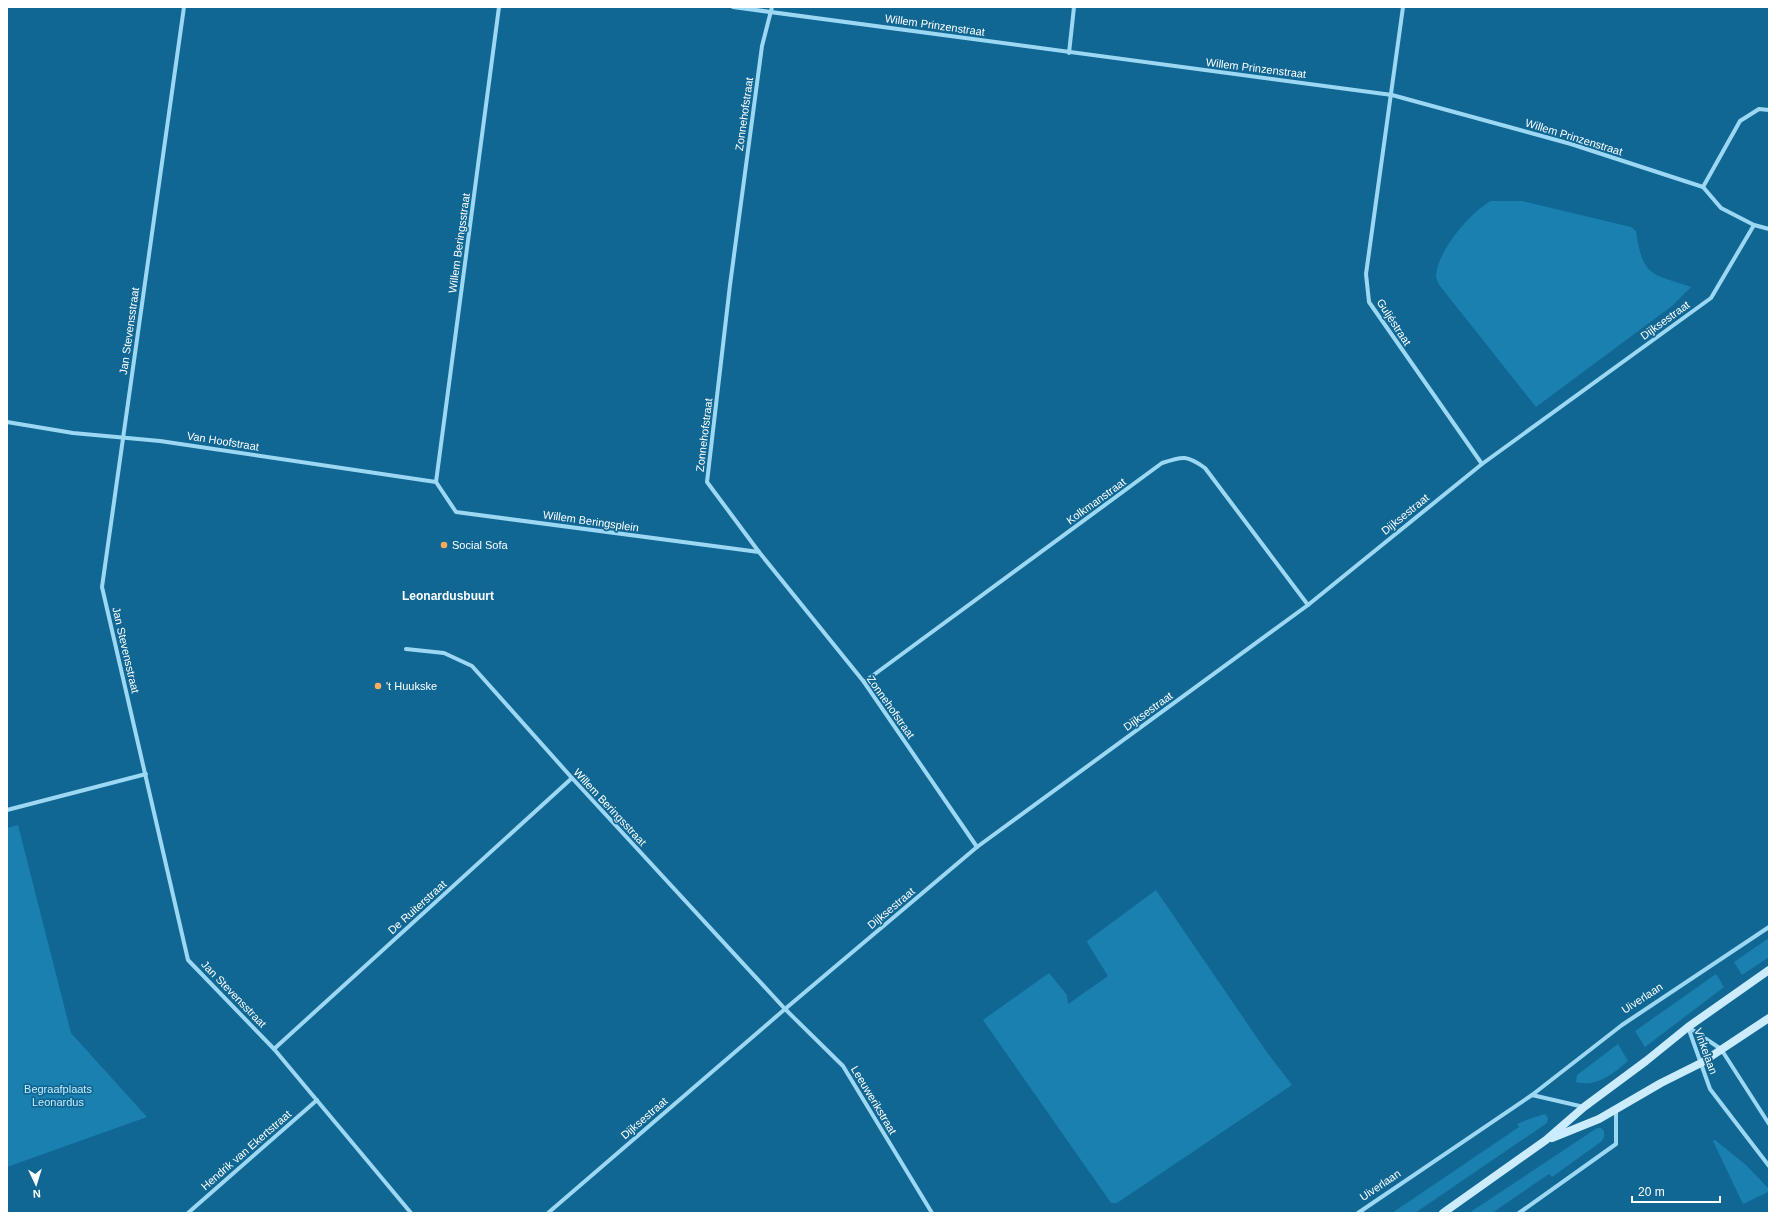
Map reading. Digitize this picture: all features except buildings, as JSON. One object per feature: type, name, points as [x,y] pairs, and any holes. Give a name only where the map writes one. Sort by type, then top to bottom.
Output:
[{"type":"main road","points":[[1443,1213],[1546,1140],[1584,1107],[1646,1061],[1688,1027],[1769,970]]},
{"type":"main road","points":[[1546,1140],[1599,1119],[1701,1063],[1769,1018]]},
{"type":"street","name":"Jan Stevensstraat","points":[[184,7],[102,587],[188,960],[274,1048],[411,1213]]},
{"type":"street","name":"Willem Beringsstraat","points":[[436,482],[499,7]]},
{"type":"street","name":"Willem Prinzenstraat","points":[[733,7],[771,9],[1069,53],[1392,95],[1570,144],[1703,187]]},
{"type":"street","points":[[1069,53],[1074,7]]},
{"type":"street","name":"Guljéstraat","points":[[1403,7],[1366,274],[1369,302],[1482,464]]},
{"type":"street","name":"Zonnehofstraat","points":[[771,9],[762,46],[730,285],[707,482],[758,552],[864,682],[977,847]]},
{"type":"street","points":[[1769,110],[1759,109],[1740,121],[1703,187],[1721,208],[1754,225],[1769,229]]},
{"type":"street","name":"Dijksestraat","points":[[548,1213],[785,1009],[977,847],[1308,605],[1482,464],[1711,298],[1754,225]]},
{"type":"street","name":"Van Hoofstraat","points":[[7,422],[73,433],[160,441],[436,482]]},
{"type":"street","name":"Kolkmanstraat","points":[[864,682],[1162,463],[1176,458],[1192,458],[1205,468],[1308,605]]},
{"type":"street","name":"Willem Beringsplein","points":[[436,482],[456,512],[758,552]]},
{"type":"street","name":"Willem Beringsstraat","points":[[406,649],[444,653],[472,666],[572,778],[785,1009]]},
{"type":"street","points":[[7,810],[146,774]]},
{"type":"street","name":"De Ruiterstraat","points":[[274,1048],[572,778]]},
{"type":"street","name":"Uiverlaan","points":[[1358,1213],[1532,1095],[1622,1025],[1769,926]]},
{"type":"street","name":"Leeuwerikstraat","points":[[785,1009],[844,1066],[932,1213]]},
{"type":"street","name":"Vinkelaan","points":[[1688,1027],[1721,1049],[1769,1124]]},
{"type":"street","name":"Vinkelaan","points":[[1688,1027],[1714,1096],[1769,1166]]},
{"type":"street","points":[[1532,1095],[1584,1107]]},
{"type":"street","name":"Hendrik van Ekertstraat","points":[[188,1213],[317,1100]]},
{"type":"street","points":[[1519,1213],[1616,1144],[1616,1109]]},
{"type":"green space","points":[[1491,201],[1522,201],[1631,227],[1636,231],[1642,257],[1651,271],[1666,279],[1691,287],[1672,306],[1536,407],[1440,286],[1436,278],[1438,265],[1442,255],[1456,233],[1474,214]]},
{"type":"green space","name":"Begraafplaats Leonardus","points":[[18,825],[71,1033],[147,1117],[7,1167],[7,828]]},
{"type":"green space","points":[[1156,890],[1266,1051],[1292,1085],[1117,1203],[1111,1203],[983,1020],[1049,973],[1067,995],[1068,1004],[1108,976],[1087,941]]},
{"type":"green space","points":[[1769,938],[1769,957],[1742,975],[1734,962]]},
{"type":"green space","points":[[1716,974],[1724,987],[1645,1047],[1635,1031]]},
{"type":"green space","points":[[1618,1044],[1628,1061],[1611,1074],[1598,1081],[1591,1083],[1576,1082],[1577,1075]]},
{"type":"green space","points":[[1545,1114],[1548,1118],[1547,1123],[1415,1213],[1392,1213],[1519,1127],[1517,1124]]},
{"type":"green space","points":[[1597,1128],[1601,1128],[1604,1131],[1602,1141],[1552,1177],[1549,1174],[1492,1213],[1469,1213]]},
{"type":"green space","points":[[1715,1140],[1746,1165],[1768,1188],[1768,1192],[1743,1204],[1713,1141]]},
{"type":"place","name":"Social Sofa","points":[[444,545]]},
{"type":"place","name":"'t Huukske","points":[[378,686]]},
{"type":"district","name":"Leonardusbuurt","points":[[448,596]]}]
